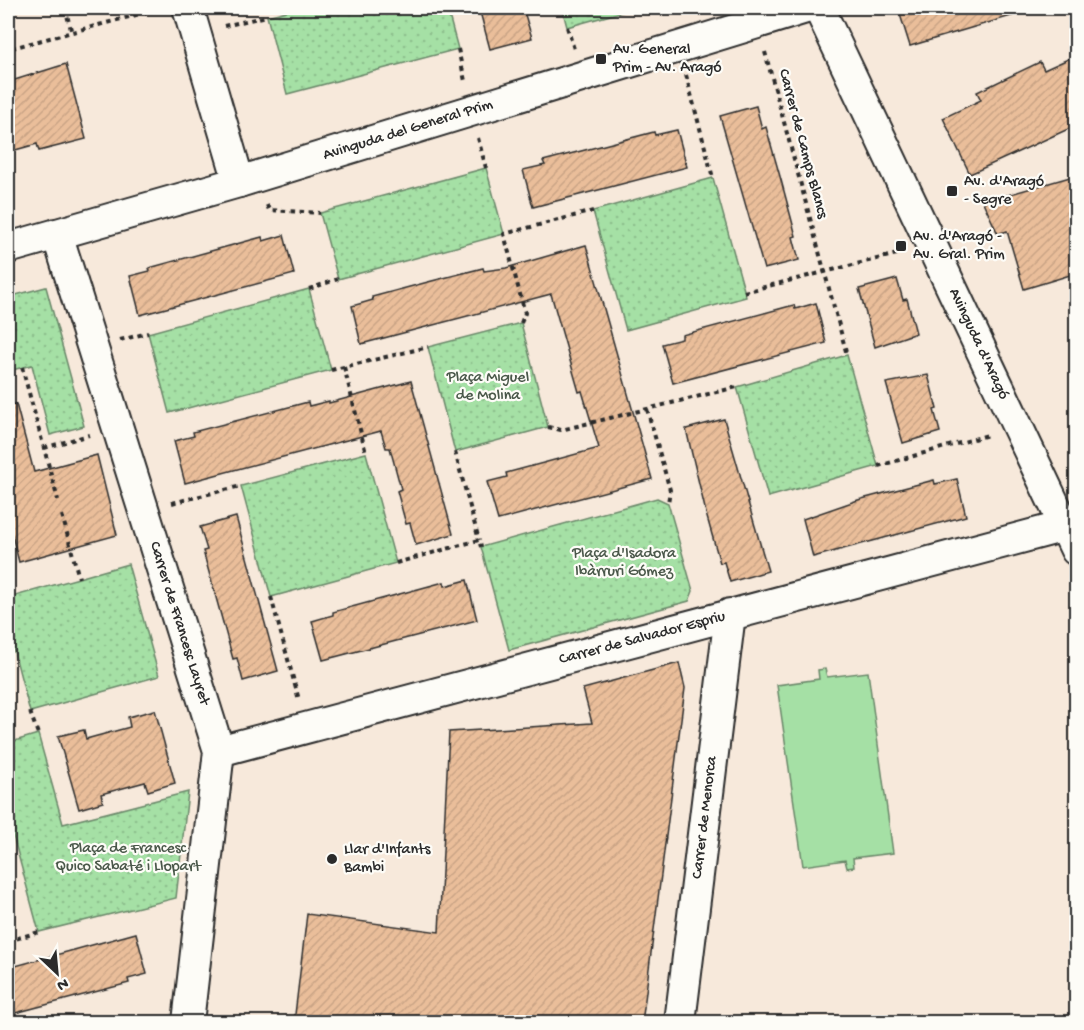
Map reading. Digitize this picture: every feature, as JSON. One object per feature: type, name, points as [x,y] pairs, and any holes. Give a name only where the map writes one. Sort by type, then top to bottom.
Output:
[{"type":"street","name":"Avinguda del General Prim","points":[[8,248],[249,179],[806,8]]},
{"type":"street","name":"Avinguda d'Aragó","points":[[819,8],[934,245],[1017,427],[1071,538]]},
{"type":"street","points":[[192,20],[249,179]]},
{"type":"street","name":"Carrer de Francesc Layret","points":[[57,234],[219,751],[188,1023]]},
{"type":"street","name":"Carrer de Salvador Espriu","points":[[219,751],[730,614],[1071,538]]},
{"type":"street","name":"Carrer de Menorca","points":[[680,1023],[730,614]]},
{"type":"path","points":[[65,8],[72,33]]},
{"type":"path","points":[[9,39],[12,48],[166,8]]},
{"type":"path","points":[[192,20],[267,16]]},
{"type":"path","name":"Carrer de Camps Blancs","points":[[757,23],[847,356]]},
{"type":"path","points":[[678,47],[713,178]]},
{"type":"path","points":[[249,179],[269,210],[320,213]]},
{"type":"path","points":[[521,323],[525,313],[504,234],[593,211]]},
{"type":"path","points":[[744,292],[934,245]]},
{"type":"path","points":[[309,289],[338,279]]},
{"type":"path","points":[[331,370],[428,347]]},
{"type":"path","points":[[22,367],[58,500]]},
{"type":"path","points":[[345,367],[366,453]]},
{"type":"path","points":[[548,427],[561,430],[737,387]]},
{"type":"path","points":[[647,409],[670,490],[668,503]]},
{"type":"path","points":[[44,448],[117,426]]},
{"type":"path","points":[[878,466],[1017,427]]},
{"type":"path","points":[[455,452],[481,547]]},
{"type":"path","points":[[144,510],[241,486]]},
{"type":"path","points":[[62,515],[79,578]]},
{"type":"path","points":[[396,563],[479,540]]},
{"type":"path","points":[[8,577],[12,597]]},
{"type":"path","points":[[271,597],[306,728]]},
{"type":"path","points":[[30,712],[38,735]]},
{"type":"path","points":[[8,941],[39,932]]},
{"type":"green space","points":[[298,8],[447,8],[458,49],[287,94],[267,16]]},
{"type":"green space","points":[[562,8],[636,8],[567,27]]},
{"type":"green space","points":[[486,168],[504,234],[338,279],[320,213]]},
{"type":"green space","points":[[713,178],[746,297],[626,330],[593,211]]},
{"type":"green space","points":[[46,287],[84,426],[50,435],[32,365],[8,371],[8,297]]},
{"type":"green space","points":[[309,289],[331,370],[169,413],[148,333]]},
{"type":"green space","name":"Plaça Miguel de Molina","points":[[521,323],[548,427],[455,452],[428,347]]},
{"type":"green space","points":[[847,355],[878,466],[768,497],[737,387]]},
{"type":"green space","points":[[366,453],[396,563],[271,597],[241,486]]},
{"type":"green space","name":"Plaça d'Isadora Ibàrruri Gómez","points":[[657,498],[668,503],[693,591],[689,601],[509,650],[481,547]]},
{"type":"green space","points":[[128,564],[159,676],[30,712],[8,629],[8,598]]},
{"type":"green space","points":[[825,669],[827,677],[868,672],[893,853],[853,858],[854,867],[847,868],[845,860],[803,866],[777,685],[819,679],[818,670]]},
{"type":"green space","name":"Plaça de Francesc Quico Sabaté i Llopart","points":[[38,734],[63,824],[188,792],[176,898],[39,932],[8,817],[8,743]]},
{"type":"building","points":[[479,8],[523,8],[532,38],[490,49]]},
{"type":"building","points":[[898,8],[1017,8],[1018,14],[910,46]]},
{"type":"building","points":[[1077,55],[1077,125],[970,174],[943,118],[981,100],[977,92],[1040,62],[1044,70]]},
{"type":"building","points":[[66,64],[86,139],[39,151],[37,144],[8,152],[8,82]]},
{"type":"building","points":[[756,106],[762,129],[766,127],[781,180],[796,236],[793,237],[799,260],[764,269],[720,116]]},
{"type":"building","points":[[677,130],[687,167],[533,207],[523,170],[545,165],[543,161],[654,132],[655,135]]},
{"type":"building","points":[[1077,175],[1077,273],[1024,289],[1007,231],[998,234],[983,202]]},
{"type":"building","points":[[284,235],[294,274],[140,315],[130,276],[150,271],[149,268],[262,237],[263,241]]},
{"type":"building","points":[[586,245],[652,479],[498,520],[487,482],[507,477],[506,473],[599,448],[582,391],[579,392],[551,294],[361,344],[352,306],[373,300],[372,297],[428,282],[483,268],[484,271],[506,268]]},
{"type":"building","points":[[897,279],[903,300],[907,299],[916,333],[875,347],[859,289]]},
{"type":"building","points":[[816,303],[826,343],[673,383],[662,344],[682,339],[682,335],[794,305],[795,309]]},
{"type":"building","points":[[928,375],[937,409],[934,410],[940,432],[903,443],[886,383]]},
{"type":"building","points":[[411,381],[453,534],[416,545],[410,523],[406,524],[397,491],[401,489],[390,448],[386,448],[381,431],[185,483],[174,441],[194,436],[193,432],[308,402],[309,406],[329,401],[329,403]]},
{"type":"building","points":[[16,404],[34,472],[97,455],[117,535],[19,562],[8,520],[8,405]]},
{"type":"building","points":[[724,419],[768,571],[730,582],[724,562],[720,563],[686,429]]},
{"type":"building","points":[[957,479],[966,516],[813,557],[803,519],[858,500],[934,480],[935,484]]},
{"type":"building","points":[[236,517],[278,671],[243,681],[237,658],[233,659],[203,551],[207,550],[200,527]]},
{"type":"building","points":[[467,580],[477,620],[323,660],[312,621],[333,615],[333,612],[444,582],[445,586]]},
{"type":"building","points":[[679,663],[685,688],[642,1023],[294,1023],[307,914],[439,932],[449,732],[592,723],[583,689]]},
{"type":"building","points":[[155,710],[175,783],[148,791],[145,782],[101,794],[103,802],[79,809],[58,736],[84,730],[86,739],[130,727],[128,717]]},
{"type":"building","points":[[136,933],[147,974],[128,979],[129,983],[15,1013],[14,1009],[8,1011],[8,968]]},
{"type":"place","name":"Av. General Prim - Av. Aragó","points":[[601,59]]},
{"type":"place","name":"Av. d'Aragó - Segre","points":[[952,191]]},
{"type":"place","name":"Av. d'Aragó - Av. Gral. Prim","points":[[901,246]]},
{"type":"place","name":"Llar d'Infants Bambi","points":[[332,859]]}]
